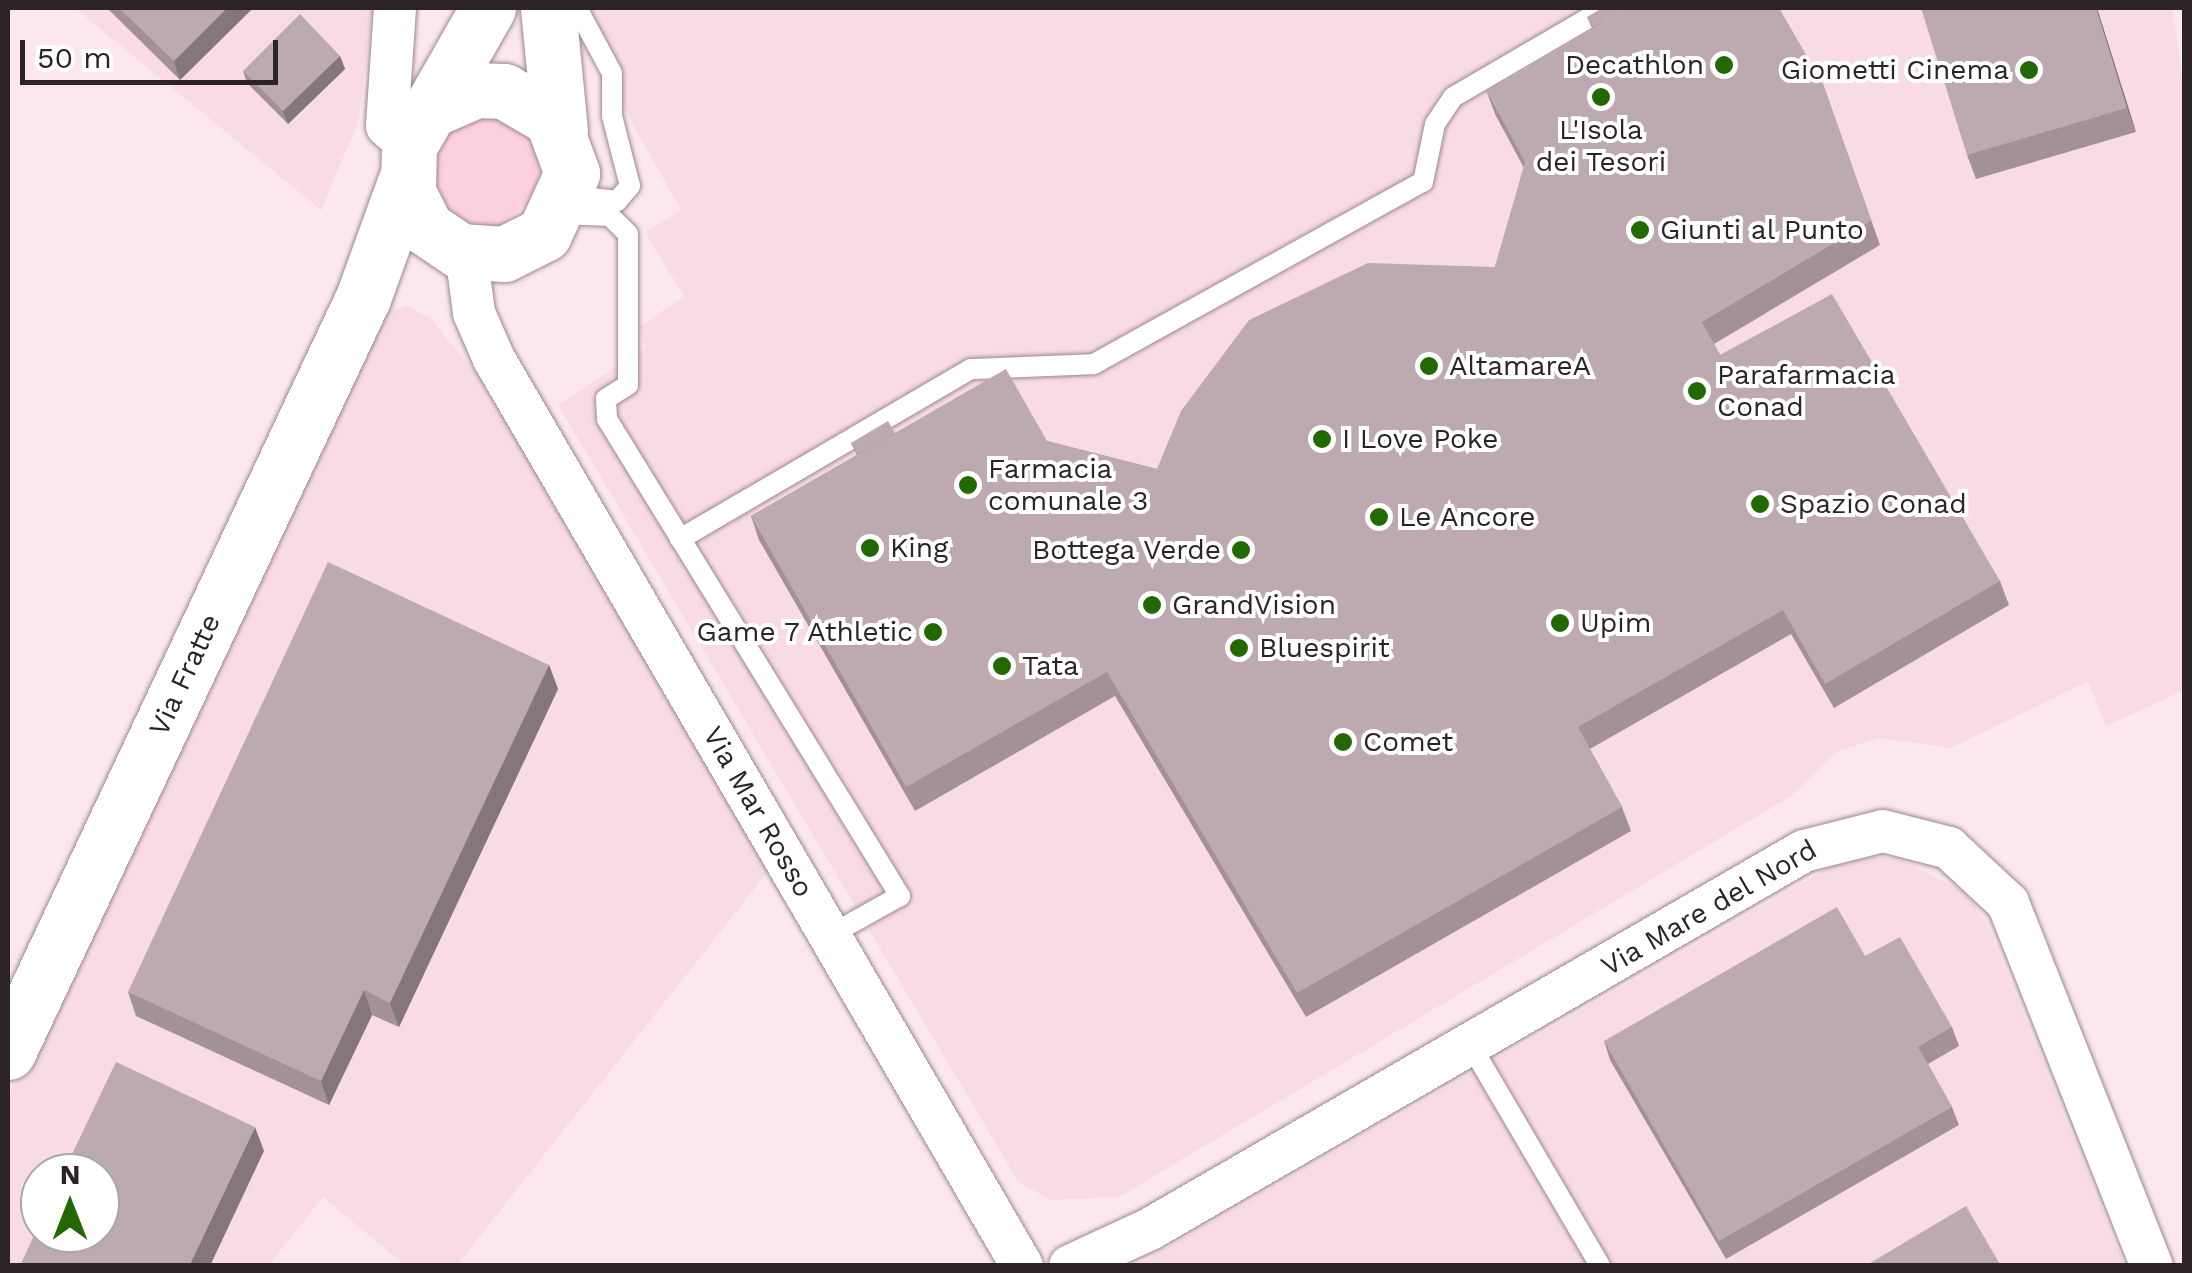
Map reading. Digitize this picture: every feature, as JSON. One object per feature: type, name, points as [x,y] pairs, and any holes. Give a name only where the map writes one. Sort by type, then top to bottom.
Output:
[{"type":"main road","name":"Via Fratte","points":[[8,1052],[364,298],[417,145],[488,8]]},
{"type":"main road","points":[[548,8],[560,130],[551,217]]},
{"type":"main road","points":[[463,252],[426,228],[417,145],[476,90],[504,91],[530,101],[560,130]]},
{"type":"main road","name":"Via Fratte","points":[[364,298],[404,268],[463,252],[551,217]]},
{"type":"street","points":[[395,8],[386,117],[390,134],[417,145]]},
{"type":"street","points":[[494,359],[500,296],[551,217]]},
{"type":"street","name":"Via Mar Rosso","points":[[463,252],[474,313],[494,359],[1022,1266]]},
{"type":"street","name":"Via Mare del Nord","points":[[1070,1266],[1150,1230],[1829,840],[1883,831],[1930,840],[1970,861],[2008,903],[2152,1266]]},
{"type":"lane","points":[[577,8],[612,73],[612,116],[630,186],[634,258],[628,384],[606,399],[606,418],[900,896],[830,935]]},
{"type":"lane","points":[[680,539],[971,368],[1094,364],[1423,182],[1435,124],[1452,97],[1606,8]]},
{"type":"lane","points":[[551,217],[609,202],[630,186]]},
{"type":"lane","points":[[551,217],[618,220],[634,258]]},
{"type":"lane","points":[[1470,1044],[1600,1266]]},
{"type":"shaded area","points":[[75,8],[373,8],[358,123],[321,210]]},
{"type":"shaded area","points":[[568,8],[2172,8],[2184,88],[2184,690],[2106,726],[2088,681],[1951,748],[1880,738],[1838,751],[1791,796],[1119,1197],[1050,1200],[1018,1181],[558,405],[645,348],[640,327],[684,296],[645,233],[681,210]]},
{"type":"shaded area","points":[[515,112],[543,153],[534,198],[489,235],[444,223],[430,169],[443,139],[472,113]]},
{"type":"shaded area","points":[[407,306],[430,318],[483,382],[770,869],[457,1265],[405,1265],[323,1197],[269,1265],[8,1266],[8,1096],[376,315]]},
{"type":"shaded area","points":[[1848,857],[1896,858],[1965,892],[1988,926],[2124,1265],[1136,1266]]},
{"type":"building","points":[[119,8],[227,8],[174,61]]},
{"type":"building","points":[[1602,8],[1626,8],[1593,27],[1587,17]]},
{"type":"building","name":"Le Ancore","points":[[1626,8],[1779,8],[1823,84],[1871,221],[1702,322],[1720,355],[1832,294],[2000,581],[1825,684],[1783,610],[1578,727],[1622,807],[1297,993],[1107,672],[906,787],[751,516],[1006,369],[1047,441],[1157,469],[1181,411],[1249,320],[1368,263],[1495,267],[1525,162],[1486,90]]},
{"type":"building","name":"Giometti Cinema","points":[[1921,8],[2096,8],[2127,108],[1967,155]]},
{"type":"building","points":[[300,14],[340,56],[283,111],[243,71]]},
{"type":"building","points":[[888,421],[895,433],[858,454],[851,443]]},
{"type":"building","points":[[328,562],[549,665],[390,1003],[364,990],[321,1081],[128,992]]},
{"type":"building","points":[[1837,907],[1865,956],[1900,937],[1952,1027],[1918,1047],[1952,1107],[1719,1241],[1604,1041]]},
{"type":"building","points":[[116,1062],[255,1127],[189,1266],[20,1266],[26,1253],[120,1253],[120,1153],[73,1153]]},
{"type":"building","points":[[1966,1206],[2001,1266],[1865,1266]]},
{"type":"place","name":"Decathlon","points":[[1724,65]]},
{"type":"place","name":"Giometti Cinema","points":[[2029,70]]},
{"type":"place","name":"L'Isola dei Tesori","points":[[1601,97]]},
{"type":"place","name":"Giunti al Punto","points":[[1640,230]]},
{"type":"place","name":"AltamareA","points":[[1429,366]]},
{"type":"place","name":"Parafarmacia Conad","points":[[1697,391]]},
{"type":"place","name":"I Love Poke","points":[[1322,439]]},
{"type":"place","name":"Farmacia comunale 3","points":[[968,485]]},
{"type":"place","name":"Spazio Conad","points":[[1760,504]]},
{"type":"place","name":"Le Ancore","points":[[1379,517]]},
{"type":"place","name":"King","points":[[870,548]]},
{"type":"place","name":"Bottega Verde","points":[[1241,550]]},
{"type":"place","name":"GrandVision","points":[[1152,605]]},
{"type":"place","name":"Upim","points":[[1560,623]]},
{"type":"place","name":"Game 7 Athletic","points":[[933,632]]},
{"type":"place","name":"Bluespirit","points":[[1239,648]]},
{"type":"place","name":"Tata","points":[[1002,666]]},
{"type":"place","name":"Comet","points":[[1343,742]]}]
